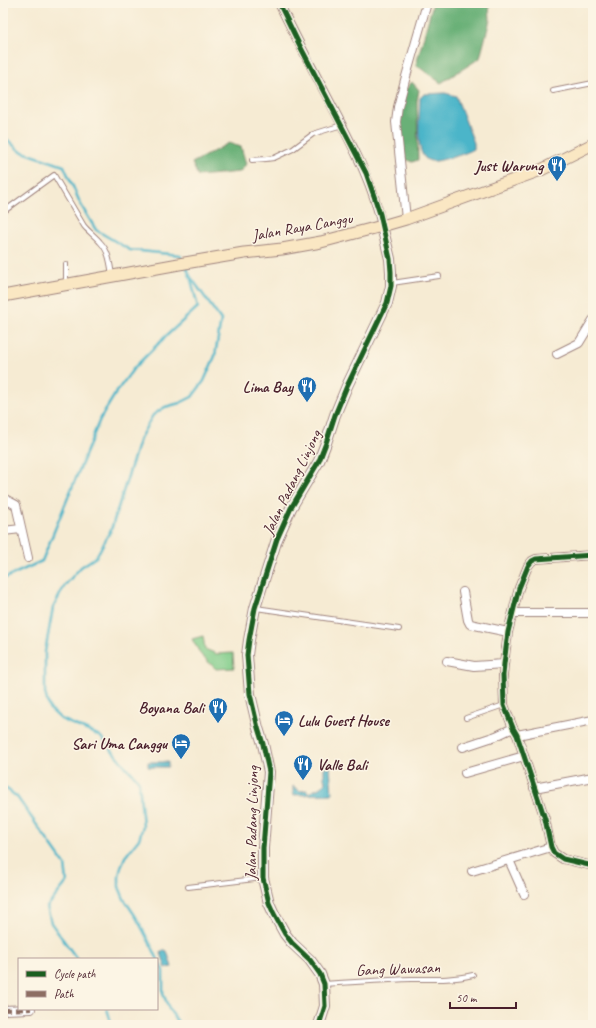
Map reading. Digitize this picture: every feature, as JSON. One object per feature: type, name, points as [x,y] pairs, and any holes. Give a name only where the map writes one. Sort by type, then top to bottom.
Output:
[{"type":"main road","name":"Jalan Raya Canggu","points":[[3,296],[202,260],[321,242],[406,219],[542,170],[593,144]]},
{"type":"street","points":[[279,3],[366,173],[382,226]]},
{"type":"street","points":[[406,219],[396,122],[405,80],[427,3]]},
{"type":"street","name":"Jalan Padang Linjong","points":[[319,1025],[325,1006],[324,984],[316,966],[292,943],[279,924],[269,903],[263,878],[263,848],[269,772],[250,694],[247,656],[248,640],[255,608],[274,546],[291,508],[319,461],[347,386],[390,295],[390,259],[382,226]]},
{"type":"street","points":[[557,354],[579,343],[593,320]]},
{"type":"street","points":[[3,498],[16,505],[28,558]]},
{"type":"street","points":[[3,531],[21,529]]},
{"type":"street","points":[[593,555],[536,559],[528,566],[519,588],[508,632],[503,675],[504,705],[524,756],[545,819],[551,847],[554,853],[563,859],[593,866]]},
{"type":"street","points":[[463,592],[470,624],[508,632]]},
{"type":"street","points":[[513,613],[593,613]]},
{"type":"street","points":[[447,661],[474,666],[504,664]]},
{"type":"street","points":[[463,747],[515,731],[593,720]]},
{"type":"street","points":[[465,773],[524,756]]},
{"type":"street","points":[[534,788],[593,777]]},
{"type":"street","points":[[472,871],[551,847]]},
{"type":"street","points":[[509,860],[524,894]]},
{"type":"street","points":[[3,1010],[18,1009]]},
{"type":"lane","points":[[553,91],[593,83]]},
{"type":"lane","points":[[252,160],[274,158],[293,149],[314,134],[342,125]]},
{"type":"lane","points":[[3,212],[54,175],[84,226],[101,242],[106,250],[109,257],[112,276]]},
{"type":"lane","points":[[66,264],[66,284]]},
{"type":"lane","points":[[391,283],[439,276]]},
{"type":"lane","points":[[255,608],[399,629]]},
{"type":"lane","points":[[466,718],[504,705]]},
{"type":"lane","points":[[188,887],[263,878]]},
{"type":"lane","name":"Gang Wawasan","points":[[324,984],[465,977],[473,975]]},
{"type":"green space","points":[[433,3],[489,3],[490,20],[480,58],[441,83],[416,65]]},
{"type":"green space","points":[[412,82],[419,90],[417,101],[418,160],[412,162],[405,159],[401,137],[400,112],[406,89]]},
{"type":"green space","points":[[229,143],[241,147],[246,164],[240,172],[198,176],[192,163]]},
{"type":"green space","points":[[203,636],[205,649],[217,654],[233,653],[234,668],[216,669],[201,655],[192,639]]},
{"type":"water","points":[[445,93],[456,96],[474,143],[474,149],[463,154],[437,161],[429,161],[425,158],[420,147],[420,98],[424,94]]},
{"type":"water","points":[[148,762],[168,762],[168,767],[148,767]]},
{"type":"water","points":[[330,767],[332,794],[293,795],[293,786],[300,791],[307,790],[308,793],[326,783],[324,779],[324,768]]},
{"type":"water","points":[[163,950],[167,951],[172,967],[166,968],[161,953]]},
{"type":"waterway","points":[[3,136],[20,151],[64,166],[81,205],[96,230],[130,250],[180,255],[182,260]]},
{"type":"waterway","points":[[3,579],[42,561],[100,419],[117,391],[134,368],[198,307],[186,266]]},
{"type":"waterway","points":[[157,958],[136,917],[124,899],[119,887],[121,867],[125,857],[139,839],[143,826],[139,782],[100,736],[61,719],[49,708],[45,693],[45,652],[53,608],[65,585],[81,567],[96,557],[111,530],[140,438],[153,415],[165,407],[180,403],[192,397],[204,381],[215,356],[221,320],[190,276]]},
{"type":"waterway","points":[[3,786],[17,797],[65,865],[67,882],[47,907],[51,923],[76,958]]},
{"type":"waterway","points":[[158,960],[163,971],[163,993],[169,1009],[180,1025]]},
{"type":"waterway","points":[[107,1010],[112,1025]]},
{"type":"marked path","points":[[3,1010],[18,1009]]},
{"type":"cycle path","points":[[279,3],[366,173],[380,214],[390,259],[391,272],[391,286],[387,303],[347,386],[319,461],[291,508],[277,539],[255,608],[247,655],[250,694],[269,772],[263,848],[263,878],[269,903],[285,934],[310,960],[320,974],[324,984],[325,1006],[319,1025]]},
{"type":"cycle path","points":[[593,555],[536,559],[528,566],[519,588],[508,632],[503,675],[504,705],[517,735],[545,819],[551,847],[554,853],[563,859],[593,866]]},
{"type":"place","name":"Just Warung","points":[[557,182]]},
{"type":"place","name":"Lima Bay","points":[[307,403]]},
{"type":"place","name":"Boyana Bali","points":[[218,724]]},
{"type":"place","name":"Lulu Guest House","points":[[284,737]]},
{"type":"place","name":"Sari Uma Canggu","points":[[181,760]]},
{"type":"place","name":"Valle Bali","points":[[303,781]]}]
